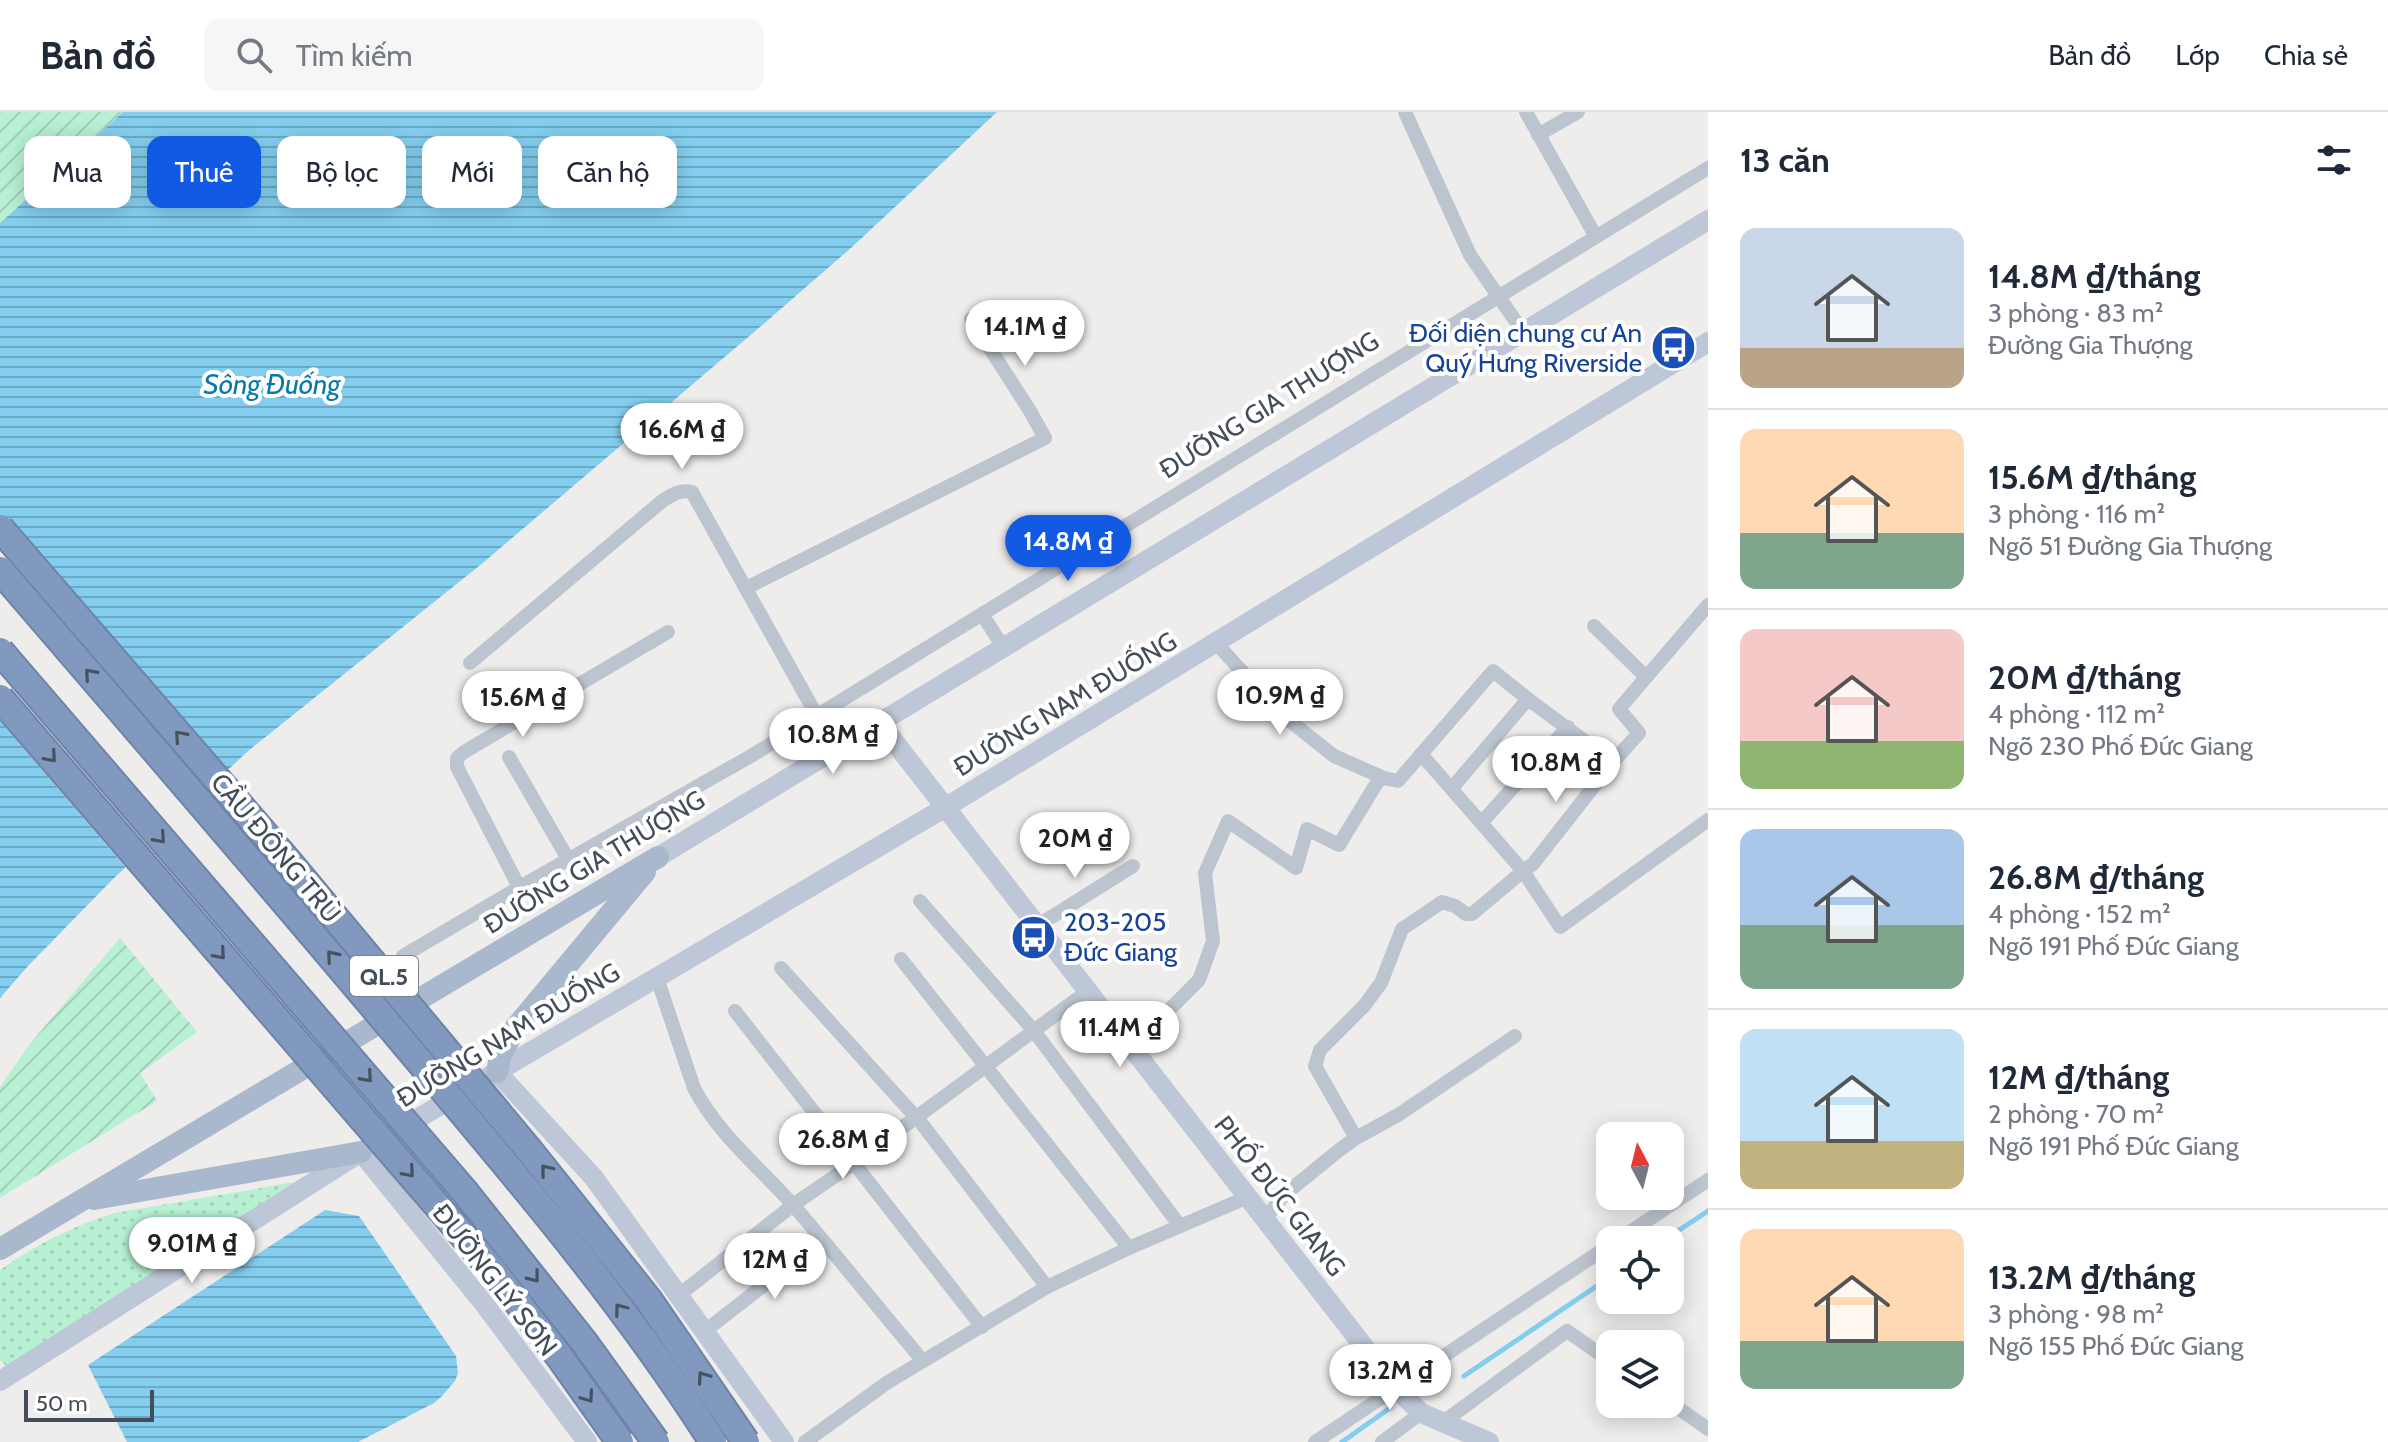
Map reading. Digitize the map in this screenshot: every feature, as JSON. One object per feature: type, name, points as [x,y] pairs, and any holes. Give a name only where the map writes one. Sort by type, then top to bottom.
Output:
[{"type":"highway","name":"CẦU ĐÔNG TRÙ","points":[[0,528],[288,861],[539,1162],[648,1299],[746,1442]]},
{"type":"highway","name":"CẦU ĐÔNG TRÙ","points":[[0,570],[274,888],[556,1224],[625,1315],[713,1442]]},
{"type":"highway","points":[[0,651],[465,1192],[584,1342],[656,1442]]},
{"type":"highway","points":[[0,698],[491,1268],[620,1442]]},
{"type":"main road","points":[[497,1072],[500,1057],[516,1027],[658,857]]},
{"type":"main road","name":"ĐƯỜNG GIA THƯỢNG","points":[[0,1249],[658,857]]},
{"type":"main road","points":[[81,1201],[361,1152]]},
{"type":"street","points":[[1405,112],[1470,255],[1523,332]]},
{"type":"street","points":[[1526,112],[1596,237]]},
{"type":"street","points":[[1538,135],[1578,112]]},
{"type":"street","name":"ĐƯỜNG GIA THƯỢNG","points":[[403,956],[751,756],[1708,168]]},
{"type":"street","name":"ĐƯỜNG GIA THƯỢNG","points":[[658,857],[1708,220]]},
{"type":"street","points":[[746,588],[1045,438],[971,319]]},
{"type":"street","name":"ĐƯỜNG NAM ĐUỐNG","points":[[0,1381],[361,1152],[946,807],[1708,342]]},
{"type":"street","points":[[470,663],[661,502],[683,490],[692,492],[817,716]]},
{"type":"street","points":[[1356,1138],[1315,1066],[1320,1050],[1364,1006],[1381,983],[1402,929],[1442,902],[1472,914],[1533,864],[1639,733],[1619,709],[1708,605]]},
{"type":"street","points":[[982,614],[1003,647]]},
{"type":"street","points":[[1594,626],[1646,677]]},
{"type":"street","points":[[519,887],[457,767],[457,758],[668,632]]},
{"type":"street","points":[[1216,643],[1291,722],[1334,756],[1384,778],[1398,781],[1493,671],[1613,762]]},
{"type":"street","points":[[1452,788],[1528,699]]},
{"type":"street","name":"PHỐ ĐỨC GIANG","points":[[879,722],[1396,1388],[1421,1413],[1489,1442]]},
{"type":"street","points":[[1482,822],[1568,727]]},
{"type":"street","points":[[1421,754],[1523,871],[1560,927],[1708,820]]},
{"type":"street","points":[[509,757],[568,859]]},
{"type":"street","points":[[1132,1047],[1199,980],[1213,941],[1205,873],[1228,821],[1296,868],[1307,829],[1339,845],[1378,781],[1384,778]]},
{"type":"street","points":[[1037,926],[1133,866]]},
{"type":"street","points":[[920,901],[1034,1031],[1180,1226]]},
{"type":"street","points":[[901,959],[1129,1248]]},
{"type":"street","points":[[781,968],[915,1117],[1047,1287]]},
{"type":"street","points":[[657,978],[701,1103],[793,1205],[923,1361]]},
{"type":"street","points":[[679,1295],[793,1205],[1088,991]]},
{"type":"street","points":[[735,1011],[982,1327]]},
{"type":"street","points":[[1265,1219],[1284,1195],[1356,1138],[1398,1115],[1515,1036]]},
{"type":"street","points":[[497,1072],[594,1178],[784,1442]]},
{"type":"street","name":"ĐƯỜNG LÝ SƠN","points":[[361,1152],[485,1305],[587,1442]]},
{"type":"street","points":[[1639,1226],[1708,1180]]},
{"type":"street","points":[[805,1442],[888,1382],[1047,1287],[1248,1197]]},
{"type":"street","points":[[705,1331],[822,1240]]},
{"type":"street","points":[[1315,1442],[1596,1254]]},
{"type":"street","points":[[1442,1423],[1567,1331],[1596,1351]]},
{"type":"street","points":[[1684,1412],[1708,1429]]},
{"type":"street","points":[[1382,1442],[1421,1413]]},
{"type":"green space","points":[[0,112],[123,112],[96,136],[24,136],[24,201],[0,223]]},
{"type":"green space","points":[[120,938],[197,1032],[140,1073],[157,1101],[0,1198],[0,1087],[29,1045]]},
{"type":"green space","points":[[306,1180],[7,1367],[0,1360],[0,1270],[28,1252],[69,1230],[115,1213]]},
{"type":"water","name":"Sông Đuống","points":[[123,112],[997,112],[767,321],[484,562],[248,751],[112,880],[0,998],[0,223],[24,201],[24,208],[131,208],[131,136],[96,136]]},
{"type":"water","points":[[325,1210],[359,1216],[456,1356],[458,1373],[455,1381],[434,1403],[358,1442],[127,1442],[88,1365]]},
{"type":"pier","points":[[0,515],[229,774],[128,870],[0,721]]},
{"type":"waterway","points":[[1684,1227],[1708,1211]]},
{"type":"waterway","points":[[1464,1376],[1596,1286]]},
{"type":"waterway","points":[[1342,1442],[1390,1408]]},
{"type":"place","name":"Đối diện chung cư An Quý Hưng Riverside","points":[[1673,348]]},
{"type":"place","name":"203-205 Đức Giang","points":[[1033,937]]}]
